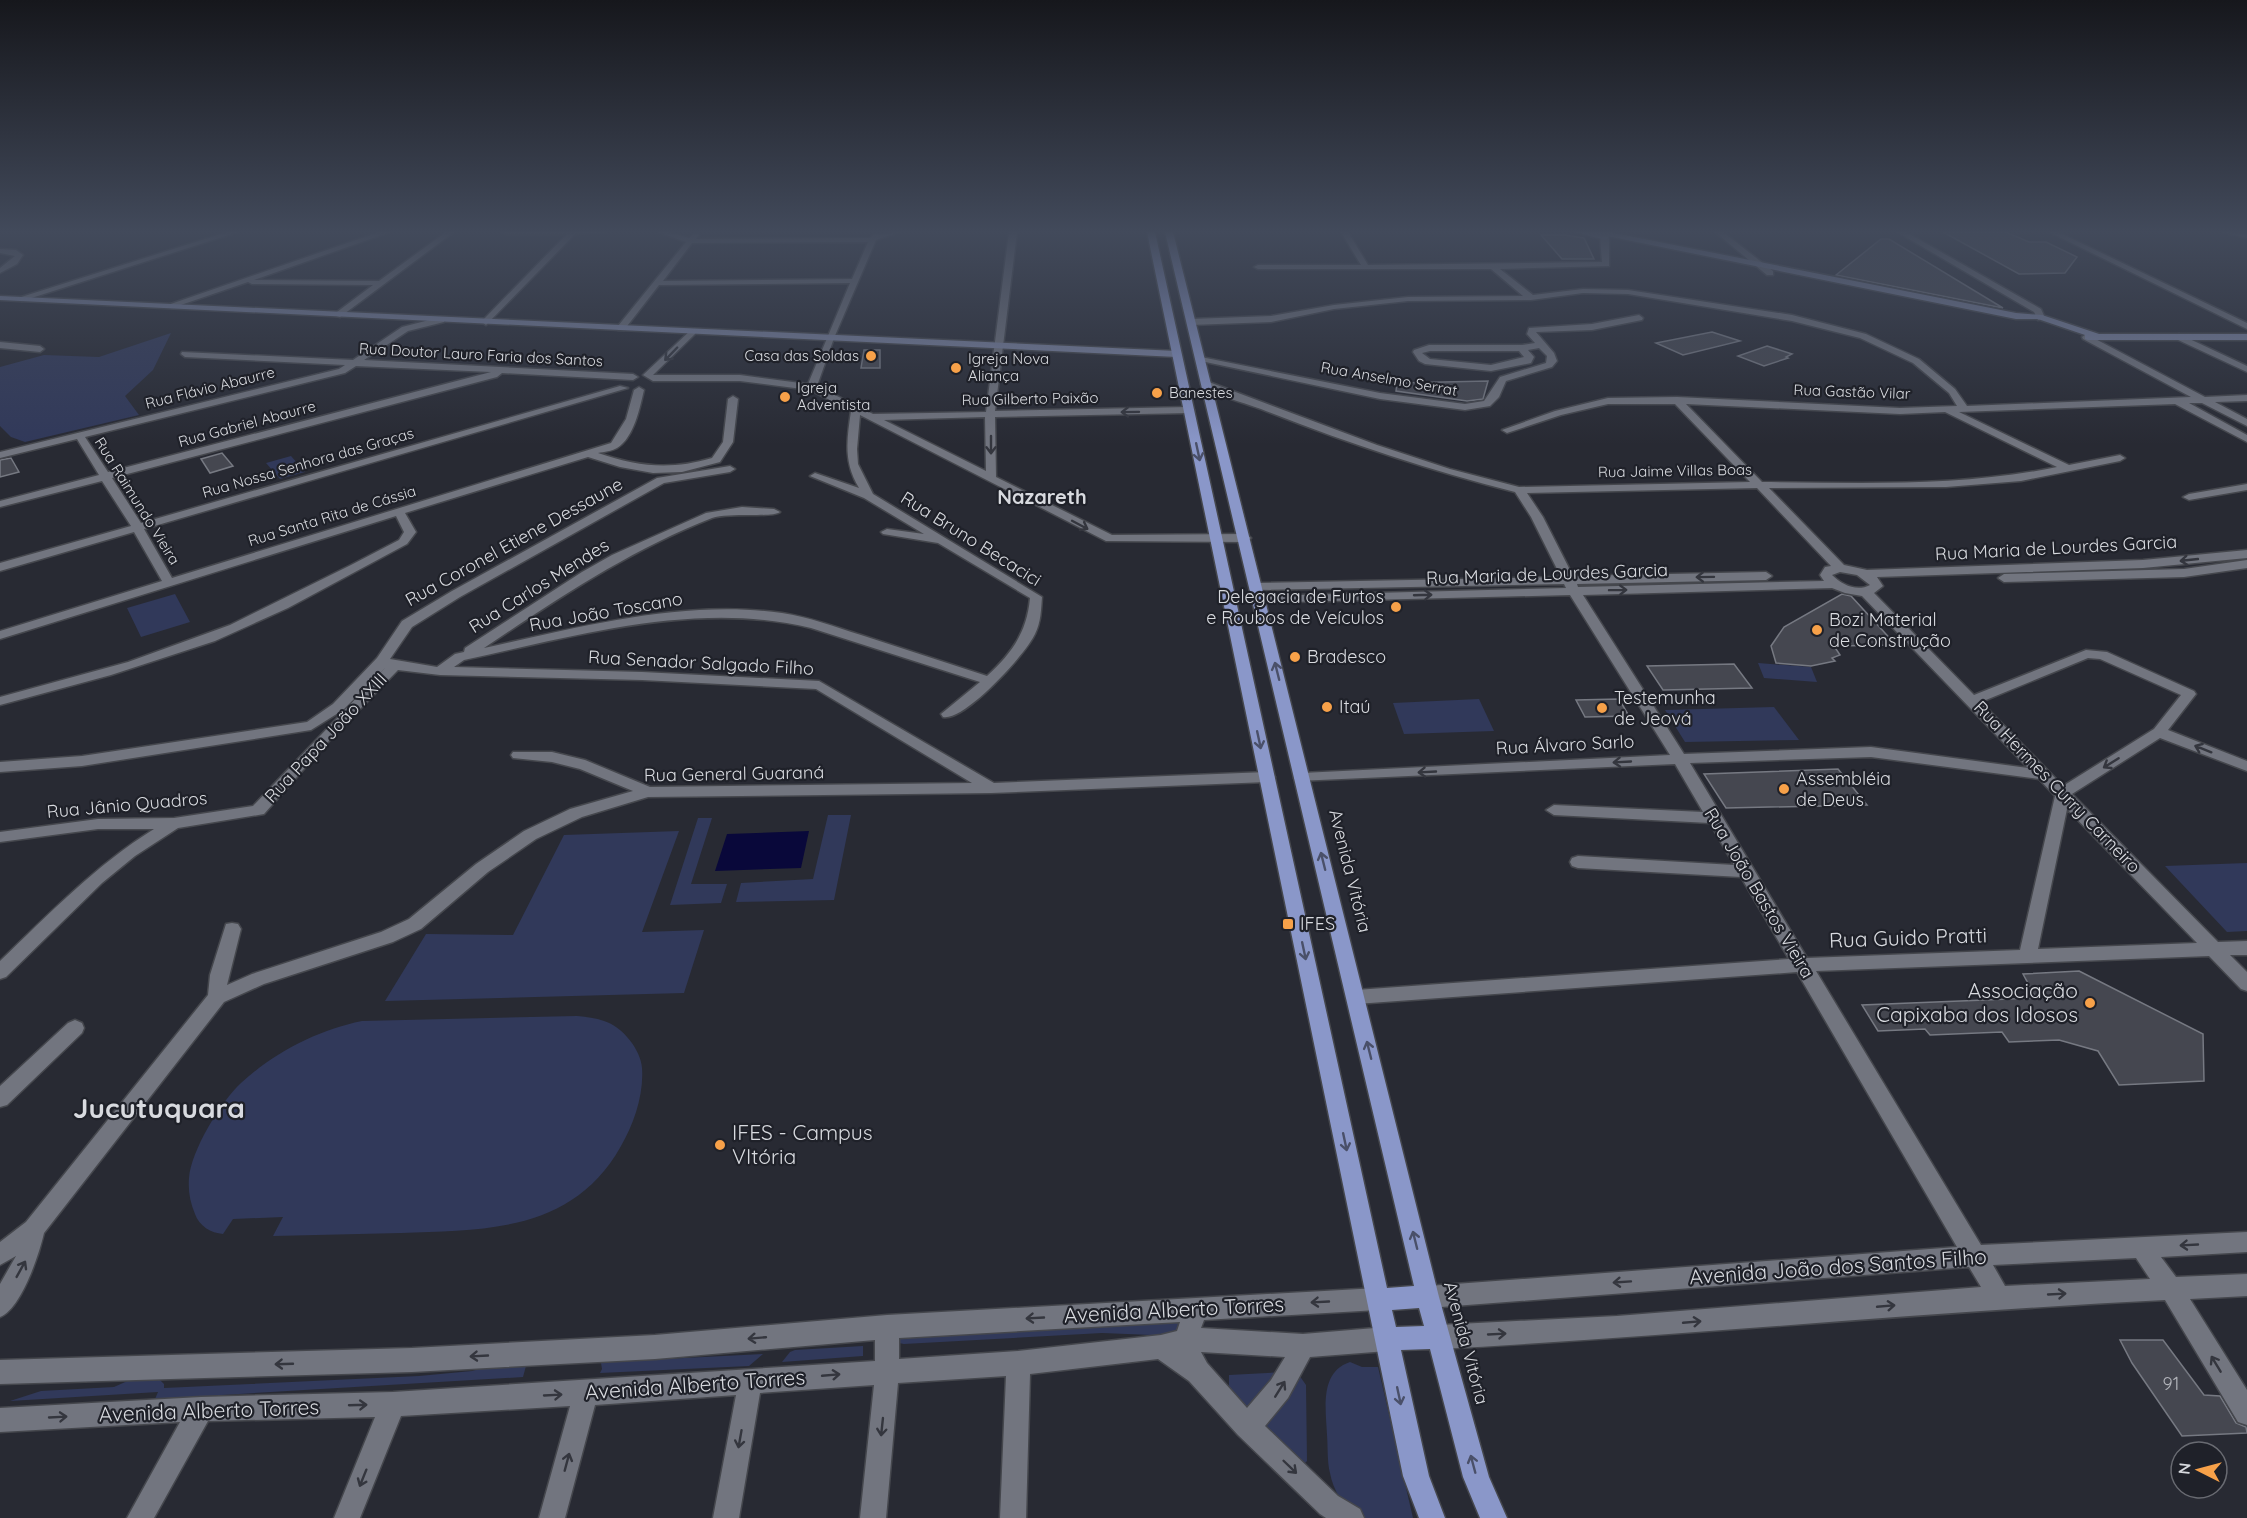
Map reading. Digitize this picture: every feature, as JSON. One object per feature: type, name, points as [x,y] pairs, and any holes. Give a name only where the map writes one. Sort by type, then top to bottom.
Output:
[{"type":"main road","points":[[1170,303],[1184,355],[1189,410],[1416,1476],[1432,1518]]},
{"type":"main road","name":"Avenida Vitória","points":[[1186,303],[1428,1297],[1476,1477],[1485,1502],[1494,1518]]},
{"type":"main road","points":[[1184,355],[1202,364]]},
{"type":"main road","points":[[1378,1299],[1428,1297]]},
{"type":"main road","points":[[1387,1339],[1439,1337]]},
{"type":"street","points":[[101,303],[1184,355]]},
{"type":"street","points":[[169,306],[178,303]]},
{"type":"street","points":[[337,315],[354,303]]},
{"type":"street","points":[[486,322],[505,303]]},
{"type":"street","points":[[621,328],[641,303]]},
{"type":"street","points":[[812,387],[845,303]]},
{"type":"street","points":[[991,478],[990,415],[1004,303]]},
{"type":"street","points":[[1191,322],[1271,320],[1335,307],[1373,303]]},
{"type":"street","points":[[1707,303],[1832,326],[1863,336],[1916,361],[1952,391],[1963,407]]},
{"type":"street","points":[[1934,303],[2089,334],[2247,337]]},
{"type":"street","points":[[1943,303],[2045,324],[2042,314],[2023,303]]},
{"type":"street","points":[[2020,303],[2023,309],[2023,319]]},
{"type":"street","points":[[2199,303],[2247,326]]},
{"type":"street","points":[[408,318],[405,329],[441,320]]},
{"type":"street","name":"Rua Anselmo Serrat","points":[[1202,364],[1380,396],[1465,407],[1487,404],[1494,397],[1497,387],[1503,380],[1549,365],[1552,361],[1551,355],[1532,334],[1533,330],[1592,327],[1639,318]]},
{"type":"street","points":[[2023,319],[2043,319],[2089,334],[2247,417]]},
{"type":"street","name":"Rua Flávio Abaurre","points":[[0,455],[342,371],[405,329]]},
{"type":"street","points":[[2089,334],[2247,331]]},
{"type":"street","points":[[633,377],[630,383],[623,388],[626,391],[639,390],[692,332]]},
{"type":"street","points":[[2089,334],[2247,423]]},
{"type":"street","points":[[2179,337],[2247,369]]},
{"type":"street","points":[[0,345],[40,349]]},
{"type":"street","points":[[1522,348],[1529,357],[1528,361],[1491,368],[1428,362],[1422,359],[1417,352],[1429,348],[1522,348],[1541,345]]},
{"type":"street","name":"Rua Doutor Lauro Faria dos Santos","points":[[185,354],[633,377],[740,378],[812,387],[1110,539],[1245,538]]},
{"type":"street","name":"Rua Gabriel Abaurre","points":[[0,504],[494,375],[500,370]]},
{"type":"street","name":"Rua Jaime Villas Boas","points":[[1206,384],[1305,423],[1425,464],[1519,490],[1946,484],[2021,478],[2120,458]]},
{"type":"street","name":"Rua Nossa Senhora das Graças","points":[[0,567],[623,388]]},
{"type":"street","name":"Rua Santa Rita de Cássia","points":[[0,635],[590,454],[615,444],[626,432],[634,415],[639,390]]},
{"type":"street","name":"Rua Jaime Villas Boas","points":[[1210,400],[1243,398]]},
{"type":"street","name":"Rua Gastão Vilar","points":[[1507,430],[1602,401],[1677,400],[1855,410],[2247,398]]},
{"type":"street","name":"Rua Coronel Etiene Dessaune","points":[[388,663],[392,644],[407,624],[660,476],[716,460],[728,442],[733,399]]},
{"type":"street","points":[[2175,399],[2247,439]]},
{"type":"street","points":[[1677,400],[1840,568],[1869,582]]},
{"type":"street","points":[[1945,408],[2067,468]]},
{"type":"street","points":[[855,409],[853,456],[855,472],[864,484],[868,496]]},
{"type":"street","name":"Rua Gilberto Paixão","points":[[872,417],[1189,410]]},
{"type":"street","points":[[890,428],[898,418]]},
{"type":"street","name":"Rua Raimundo Vieira","points":[[79,435],[138,528],[169,583]]},
{"type":"street","points":[[590,454],[622,466],[660,476]]},
{"type":"street","name":"Rua Coronel Etiene Dessaune","points":[[660,476],[730,469]]},
{"type":"street","name":"Rua Bruno Becacici","points":[[815,476],[836,482],[868,496],[1036,597],[1037,612],[1034,623],[1009,664],[948,714]]},
{"type":"street","points":[[2189,497],[2247,487]]},
{"type":"street","name":"Rua João Bastos Vieira","points":[[1519,490],[1537,517],[1572,585],[1680,759],[1999,1297]]},
{"type":"street","name":"Rua Carlos Mendes","points":[[460,657],[616,558],[710,515],[745,510],[774,512]]},
{"type":"street","points":[[0,701],[99,676],[212,637],[326,584],[403,542],[410,532],[399,512]]},
{"type":"street","points":[[886,532],[947,542]]},
{"type":"street","name":"Rua Maria de Lourdes Garcia","points":[[1869,582],[2143,564],[2247,554]]},
{"type":"street","name":"Rua Maria de Lourdes Garcia","points":[[1869,582],[2166,574],[2247,564]]},
{"type":"street","points":[[1840,568],[1829,570],[1831,580],[1841,588],[1869,582]]},
{"type":"street","name":"Rua Maria de Lourdes Garcia","points":[[1258,593],[1831,580]]},
{"type":"street","name":"Rua Hermes Curry Carneiro","points":[[1869,582],[1973,700],[2247,984]]},
{"type":"street","name":"Rua João Toscano","points":[[440,671],[460,657],[598,627],[698,614],[782,617],[815,625],[990,681]]},
{"type":"street","points":[[1973,700],[2086,654],[2094,654],[2189,694],[2159,732],[2063,793],[2028,956]]},
{"type":"street","points":[[0,767],[82,761],[311,726],[338,707],[365,679],[388,663]]},
{"type":"street","name":"Rua Senador Salgado Filho","points":[[388,663],[440,671],[642,676],[819,685],[991,788]]},
{"type":"street","name":"Rua Papa João XXIII","points":[[258,810],[388,663]]},
{"type":"street","points":[[2159,732],[2247,766]]},
{"type":"street","name":"Rua Álvaro Sarlo","points":[[1302,778],[1871,752],[2045,775]]},
{"type":"street","points":[[518,755],[552,757],[585,765],[648,792]]},
{"type":"street","name":"Rua General Guaraná","points":[[217,997],[258,979],[387,937],[415,924],[482,867],[531,835],[576,813],[648,792],[991,788],[1267,777]]},
{"type":"street","name":"Rua Jânio Quadros","points":[[0,837],[98,824],[174,823],[258,810]]},
{"type":"street","points":[[1554,810],[1715,818]]},
{"type":"street","points":[[0,972],[96,879],[129,852],[174,823]]},
{"type":"street","points":[[1578,862],[1746,871]]},
{"type":"street","points":[[0,1255],[34,1229],[217,997],[219,975],[232,929]]},
{"type":"street","name":"Rua Guido Pratti","points":[[1356,997],[1802,965],[2247,948]]},
{"type":"street","points":[[0,1099],[75,1028]]},
{"type":"street","points":[[0,1306],[26,1261],[34,1229]]},
{"type":"street","name":"Avenida João dos Santos Filho","points":[[1428,1297],[1973,1256],[2247,1242]]},
{"type":"street","points":[[2141,1247],[2171,1289],[2247,1413]]},
{"type":"street","points":[[1439,1337],[1617,1328],[1999,1297],[2247,1285]]},
{"type":"street","name":"Avenida Alberto Torres","points":[[0,1372],[412,1360],[655,1347],[887,1327],[1378,1299]]},
{"type":"street","points":[[1198,1308],[1189,1324],[1187,1350],[1198,1372]]},
{"type":"street","points":[[873,1518],[887,1371],[887,1327]]},
{"type":"street","name":"Avenida Alberto Torres","points":[[0,1420],[201,1409],[393,1404],[750,1382],[1018,1363],[1161,1347],[1188,1339],[1303,1346],[1387,1339]]},
{"type":"street","points":[[1247,1426],[1273,1401],[1294,1367],[1303,1346]]},
{"type":"street","points":[[1161,1347],[1198,1372],[1247,1426],[1337,1514]]},
{"type":"street","points":[[1013,1518],[1018,1363]]},
{"type":"street","points":[[726,1518],[750,1382]]},
{"type":"street","points":[[552,1518],[586,1393]]},
{"type":"street","points":[[347,1518],[393,1404]]},
{"type":"street","points":[[140,1518],[201,1409]]},
{"type":"shaded area","points":[[171,333],[153,370],[125,396],[139,415],[25,442],[11,437],[0,426],[0,367],[44,355],[99,357]]},
{"type":"shaded area","points":[[291,456],[305,472],[280,479],[266,463]]},
{"type":"shaded area","points":[[175,594],[190,622],[141,637],[127,608]]},
{"type":"shaded area","points":[[1758,663],[1811,667],[1817,682],[1764,678]]},
{"type":"shaded area","points":[[1479,699],[1494,731],[1404,734],[1393,703]]},
{"type":"shaded area","points":[[1774,707],[1799,740],[1685,742],[1665,710]]},
{"type":"shaded area","points":[[828,815],[851,815],[834,900],[736,902],[741,883],[813,879]]},
{"type":"shaded area","points":[[698,818],[712,818],[691,884],[727,884],[721,903],[670,905]]},
{"type":"shaded area","points":[[679,831],[642,932],[704,930],[684,993],[385,1001],[426,934],[513,935],[564,835]]},
{"type":"shaded area","points":[[809,831],[801,868],[715,871],[727,834]]},
{"type":"shaded area","points":[[2247,863],[2247,931],[2227,932],[2165,866]]},
{"type":"shaded area","points":[[577,1016],[598,1019],[624,1033],[641,1061],[641,1088],[630,1128],[621,1146],[601,1174],[578,1195],[553,1211],[525,1221],[495,1227],[401,1233],[273,1236],[283,1217],[233,1219],[223,1234],[206,1228],[199,1222],[192,1205],[189,1178],[201,1141],[216,1114],[233,1091],[254,1072],[283,1052],[313,1036],[362,1021]]},
{"type":"shaded area","points":[[1181,1317],[1177,1336],[1102,1333],[904,1344],[899,1343],[897,1333]]},
{"type":"shaded area","points":[[863,1346],[863,1356],[782,1362],[790,1352],[795,1350]]},
{"type":"shaded area","points":[[763,1354],[749,1366],[600,1373],[602,1369],[600,1357],[645,1360]]},
{"type":"shaded area","points":[[514,1360],[526,1366],[523,1377],[155,1399],[158,1392],[10,1401],[41,1391],[114,1387],[132,1379],[158,1378],[164,1384],[164,1388],[419,1376],[472,1371]]},
{"type":"shaded area","points":[[1350,1362],[1362,1367],[1378,1367],[1413,1518],[1353,1518],[1333,1485],[1328,1459],[1326,1393],[1333,1374]]},
{"type":"shaded area","points":[[1285,1372],[1299,1375],[1306,1385],[1307,1461],[1303,1465],[1229,1394],[1229,1375]]},
{"type":"building","points":[[1977,303],[1994,303],[2003,308]]},
{"type":"building","points":[[1712,332],[1740,341],[1683,355],[1656,343]]},
{"type":"building","points":[[1767,346],[1792,354],[1786,357],[1788,358],[1764,366],[1738,356]]},
{"type":"building","points":[[864,350],[880,350],[880,368],[861,368]]},
{"type":"building","points":[[1488,381],[1483,399],[1467,401],[1396,391],[1397,383]]},
{"type":"building","points":[[222,453],[233,466],[210,473],[201,459]]},
{"type":"building","points":[[11,458],[19,472],[0,477],[0,460]]},
{"type":"building","name":"Bozi Material de Construção","points":[[1842,594],[1851,596],[1896,645],[1834,646],[1840,655],[1832,658],[1835,661],[1811,666],[1776,663],[1771,646],[1784,627]]},
{"type":"building","points":[[1734,664],[1752,688],[1663,690],[1647,666]]},
{"type":"building","name":"Testemunha de Jeová","points":[[1619,699],[1629,716],[1585,717],[1576,700]]},
{"type":"building","name":"Assembléia de Deus","points":[[1838,769],[1867,805],[1726,808],[1704,774]]},
{"type":"building","name":"Associação Capixaba dos Idosos","points":[[2079,971],[2203,1034],[2204,1081],[2119,1085],[2098,1051],[2059,1040],[2009,1042],[2002,1032],[1930,1035],[1925,1029],[1878,1031],[1862,1005],[2036,998],[2023,974]]},
{"type":"building","points":[[2120,1340],[2163,1340],[2204,1395],[2220,1396],[2236,1423],[2246,1427],[2247,1433],[2182,1436],[2132,1363]]},
{"type":"place","name":"Casa das Soldas","points":[[871,356]]},
{"type":"place","name":"Igreja Nova Aliança","points":[[956,368]]},
{"type":"place","name":"Banestes","points":[[1157,393]]},
{"type":"place","name":"Igreja Adventista","points":[[785,397]]},
{"type":"place","name":"Delegacia de Furtos e Roubos de Veículos","points":[[1396,607]]},
{"type":"place","name":"Bozi Material de Construção","points":[[1817,630]]},
{"type":"place","name":"Bradesco","points":[[1295,657]]},
{"type":"place","name":"Itaú","points":[[1327,707]]},
{"type":"place","name":"Testemunha de Jeová","points":[[1602,708]]},
{"type":"place","name":"Assembléia de Deus","points":[[1784,789]]},
{"type":"place","name":"IFES","points":[[1288,924]]},
{"type":"place","name":"Associação Capixaba dos Idosos","points":[[2090,1003]]},
{"type":"place","name":"IFES - Campus VItória","points":[[720,1145]]},
{"type":"district","name":"Nazareth","points":[[1042,497]]},
{"type":"district","name":"Jucutuquara","points":[[159,1108]]}]
